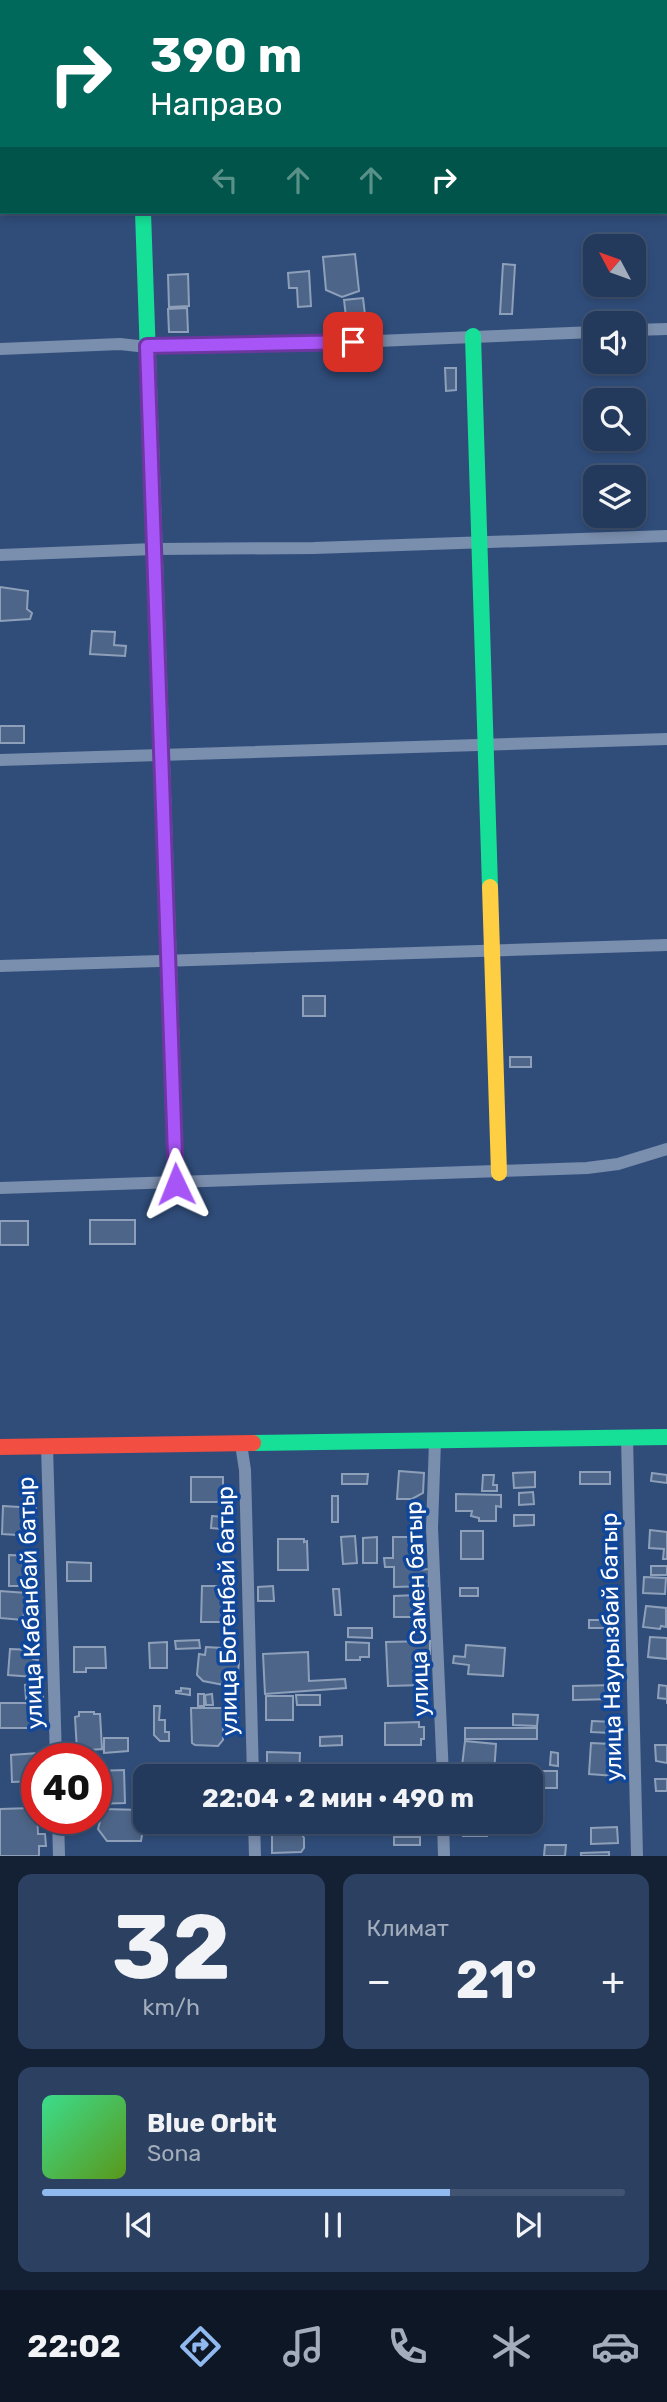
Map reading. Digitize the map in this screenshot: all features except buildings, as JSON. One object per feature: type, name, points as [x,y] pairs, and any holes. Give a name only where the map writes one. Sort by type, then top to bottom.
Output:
[{"type":"street","points":[[143,214],[176,1184]]},
{"type":"street","points":[[646,330],[667,329]]},
{"type":"street","points":[[0,349],[583,331]]},
{"type":"street","points":[[473,336],[490,952],[499,1173]]},
{"type":"street","points":[[0,555],[667,536]]},
{"type":"street","points":[[0,760],[667,740]]},
{"type":"street","points":[[0,966],[667,945]]},
{"type":"street","points":[[0,1188],[587,1168],[618,1164],[667,1149]]},
{"type":"street","points":[[0,1447],[667,1437]]},
{"type":"street","name":"улица Наурызбай батыр","points":[[627,1438],[637,1856]]},
{"type":"street","name":"улица Самен батыр","points":[[435,1441],[432,1528],[442,1764]]},
{"type":"street","name":"улица Богенбай батыр","points":[[241,1444],[245,1470],[253,1764]]},
{"type":"street","name":"улица Кабанбай батыр","points":[[47,1446],[55,1743]]},
{"type":"street","points":[[58,1834],[59,1856]]},
{"type":"street","points":[[254,1834],[255,1856]]},
{"type":"street","points":[[443,1834],[444,1856]]},
{"type":"traffic: fast","points":[[143,214],[171,1025]]},
{"type":"traffic: fast","points":[[473,336],[490,887]]},
{"type":"traffic: fast","points":[[253,1443],[667,1437]]},
{"type":"traffic: slow","points":[[490,887],[499,1173]]},
{"type":"traffic: slow","points":[[171,1025],[176,1184]]},
{"type":"traffic: jam","points":[[0,1447],[253,1443]]},
{"type":"route","points":[[176,1184],[147,346],[353,342]]}]
